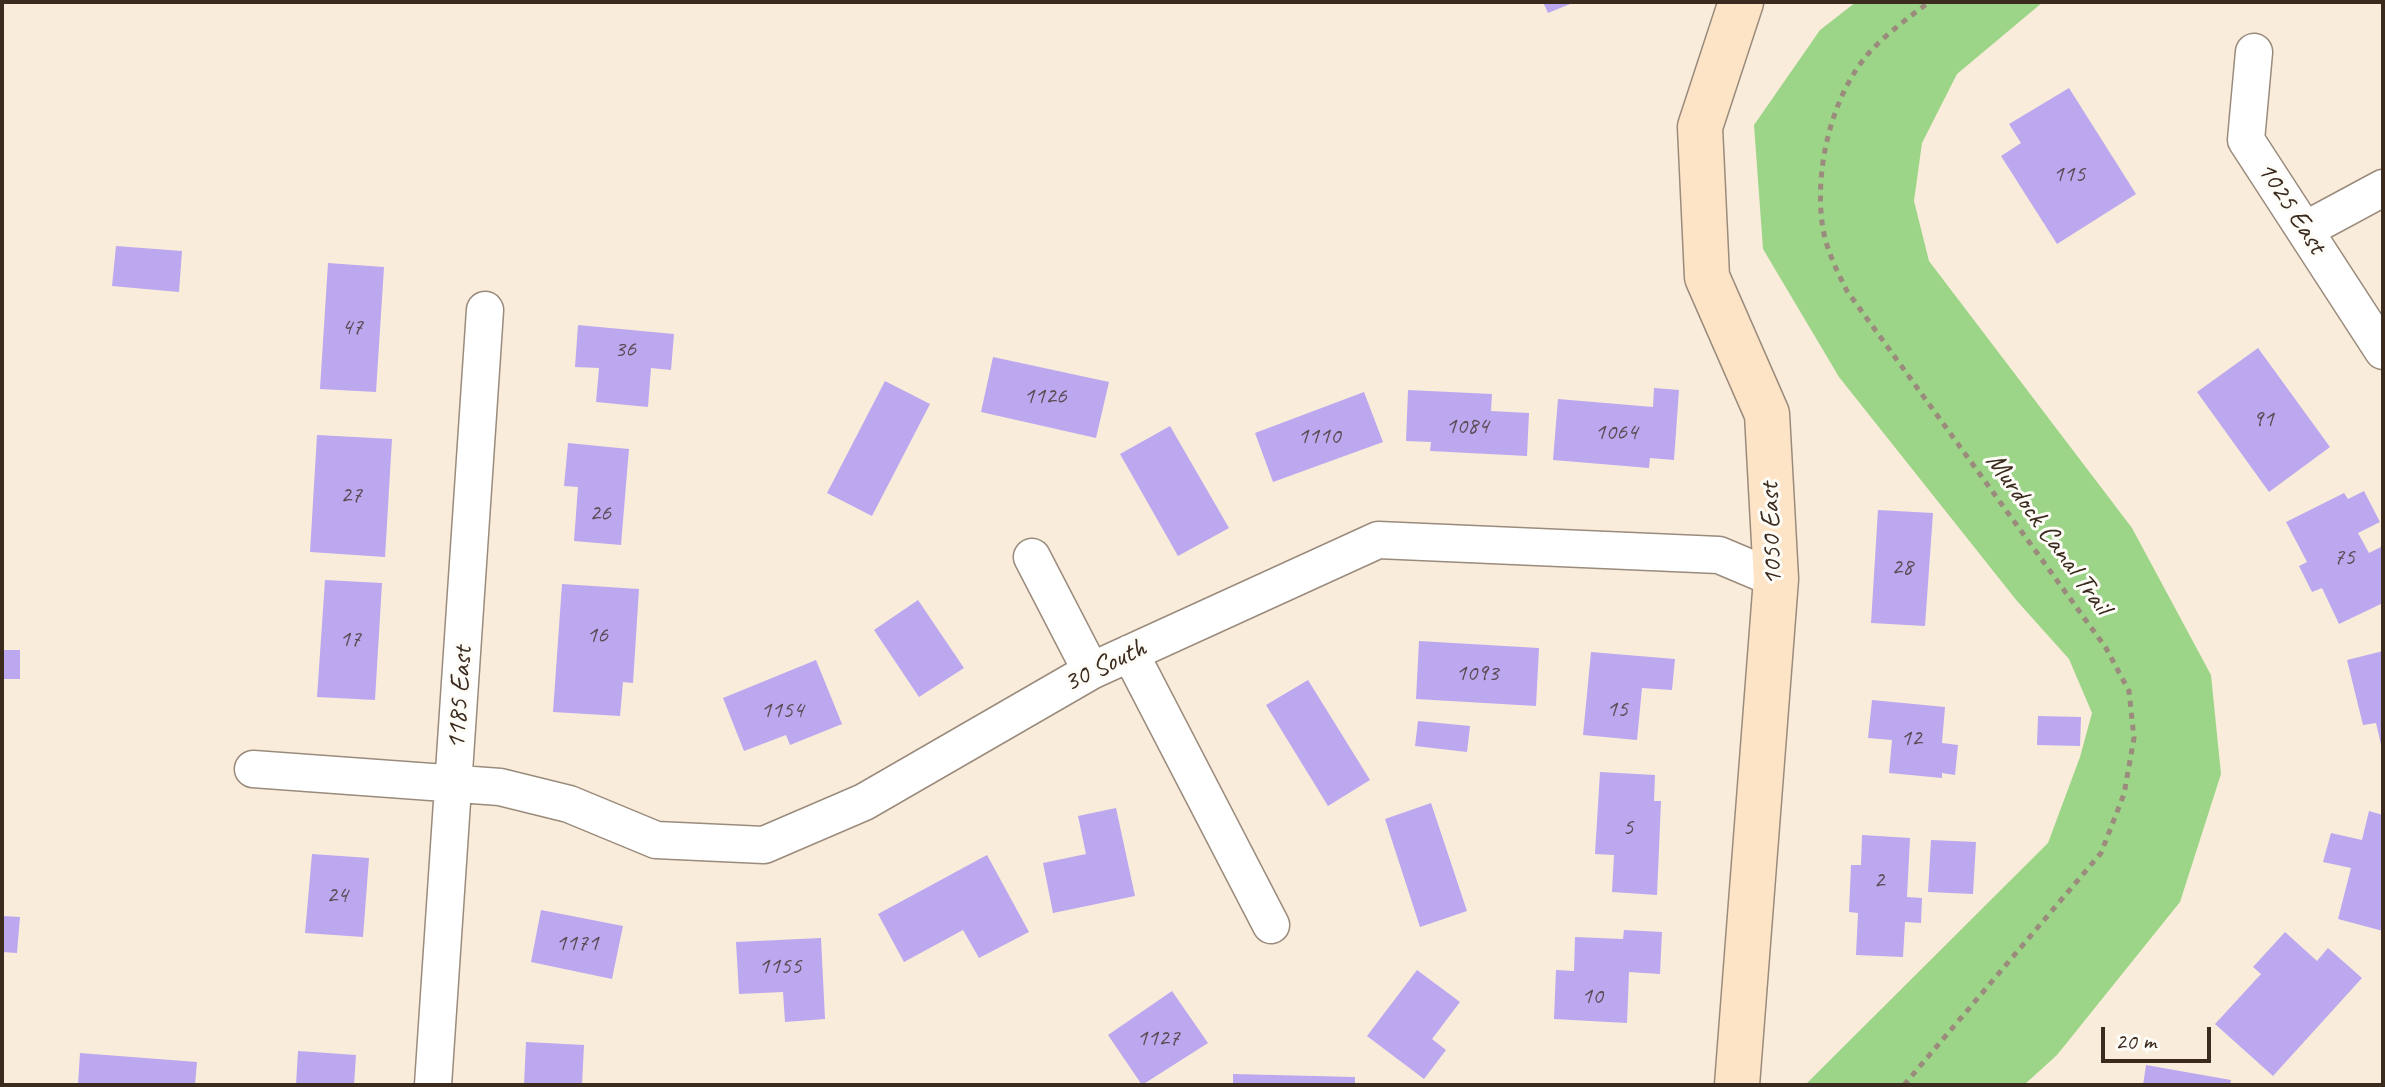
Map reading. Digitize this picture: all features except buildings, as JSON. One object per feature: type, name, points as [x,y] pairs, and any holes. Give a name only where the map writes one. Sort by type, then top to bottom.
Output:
[{"type":"street","name":"1050 East","points":[[1737,1085],[1776,579],[1767,414],[1707,277],[1700,127],[1741,2]]},
{"type":"street","name":"1025 East","points":[[2254,52],[2246,140],[2383,351]]},
{"type":"street","points":[[2305,230],[2383,188]]},
{"type":"street","name":"1185 East","points":[[433,1085],[485,310]]},
{"type":"street","name":"30 South","points":[[253,769],[500,787],[569,804],[656,840],[764,845],[864,802],[1091,671],[1378,540],[1719,555],[1776,579]]},
{"type":"street","points":[[1032,557],[1091,671]]},
{"type":"street","points":[[1130,653],[1271,925]]},
{"type":"path","name":"Murdock Canal Trail","points":[[1904,1085],[1959,1015],[2101,853],[2124,794],[2134,738],[2129,691],[2106,648],[1847,291],[1828,251],[1822,222],[1821,191],[1827,141],[1844,92],[1867,56],[1895,27],[1929,2]]},
{"type":"green space","points":[[1856,2],[2043,2],[1957,74],[1922,143],[1914,201],[1929,261],[2132,528],[2211,675],[2221,774],[2180,902],[2057,1055],[2024,1085],[1805,1085],[2048,843],[2080,757],[2092,713],[2069,659],[2017,601],[1839,377],[1763,249],[1754,125],[1820,30]]}]
